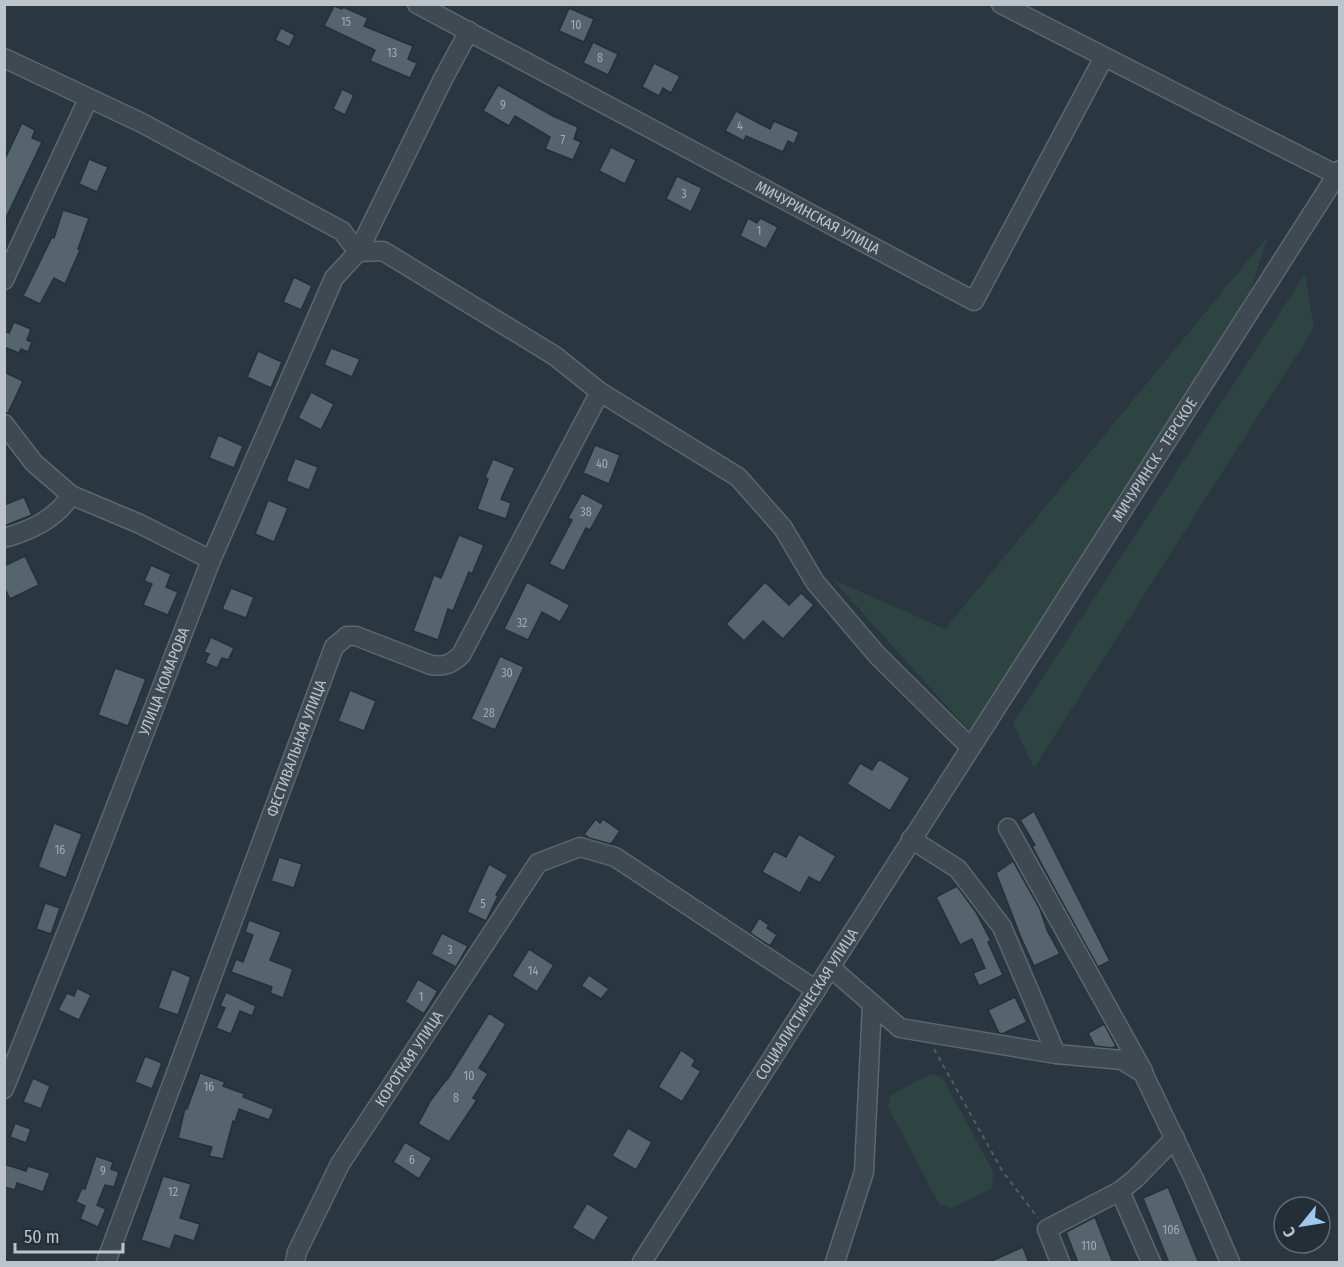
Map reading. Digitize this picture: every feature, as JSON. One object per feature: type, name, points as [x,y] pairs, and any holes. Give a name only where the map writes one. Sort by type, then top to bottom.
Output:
[{"type":"street","name":"МИЧУРИНСКАЯ УЛИЦА","points":[[417,4],[974,301],[1104,57]]},
{"type":"street","points":[[1001,4],[1338,173]]},
{"type":"street","name":"УЛИЦА КОМАРОВА","points":[[4,1089],[211,560],[334,278],[358,252],[469,32]]},
{"type":"street","points":[[4,58],[88,99],[105,104],[342,231],[358,252],[383,251],[555,356],[600,392],[738,477],[783,528],[815,582],[869,646],[970,747]]},
{"type":"street","points":[[4,280],[88,99]]},
{"type":"street","name":"МИЧУРИНСК - ТЕРСКОЕ","points":[[970,747],[1338,173]]},
{"type":"street","name":"ФЕСТИВАЛЬНАЯ УЛИЦА","points":[[106,1263],[334,647],[347,636],[356,636],[442,666],[453,662],[461,655],[600,392]]},
{"type":"street","points":[[4,424],[34,463],[71,495],[140,524],[211,560]]},
{"type":"street","points":[[11,536],[52,516],[71,495]]},
{"type":"street","name":"СОЦИАЛИСТИЧЕСКАЯ УЛИЦА","points":[[642,1263],[970,747]]},
{"type":"street","points":[[1008,828],[1143,1073],[1175,1138],[1230,1263]]},
{"type":"street","points":[[911,839],[958,868],[1002,927],[1056,1054]]},
{"type":"street","name":"КОРОТКАЯ УЛИЦА","points":[[295,1263],[297,1252],[340,1164],[538,863],[580,846],[615,857],[816,990]]},
{"type":"street","points":[[831,968],[900,1028],[1056,1054],[1122,1060],[1143,1073]]},
{"type":"street","points":[[835,1263],[864,1172],[872,1004]]},
{"type":"street","points":[[1060,1263],[1047,1230],[1120,1191],[1175,1138]]},
{"type":"street","points":[[1120,1191],[1151,1263]]},
{"type":"path","points":[[925,1033],[1002,1172],[1047,1230]]},
{"type":"green space","points":[[1268,236],[1247,302],[972,734],[832,579],[945,629]]},
{"type":"green space","points":[[1305,274],[1314,328],[1034,768],[1013,723]]},
{"type":"green space","points":[[930,1074],[942,1077],[994,1173],[991,1189],[952,1208],[939,1204],[888,1107],[891,1095]]},
{"type":"building","points":[[334,6],[342,9],[343,7],[368,18],[364,26],[413,46],[408,59],[417,63],[410,78],[370,61],[375,50],[324,26]]},
{"type":"building","points":[[569,8],[594,19],[584,42],[559,31]]},
{"type":"building","points":[[281,28],[295,35],[289,47],[275,40]]},
{"type":"building","points":[[593,42],[618,54],[608,75],[583,63]]},
{"type":"building","points":[[654,63],[680,76],[671,93],[663,88],[659,96],[642,87]]},
{"type":"building","points":[[498,85],[553,116],[578,127],[574,139],[581,142],[573,160],[545,149],[550,137],[515,116],[509,126],[483,111]]},
{"type":"building","points":[[342,89],[354,95],[345,115],[333,109]]},
{"type":"building","points":[[736,111],[770,129],[774,121],[799,132],[794,144],[788,141],[783,152],[746,136],[744,141],[725,131]]},
{"type":"building","points":[[22,123],[35,130],[32,138],[42,142],[4,222],[4,161]]},
{"type":"building","points":[[611,147],[636,160],[625,184],[599,171]]},
{"type":"building","points":[[89,159],[108,167],[97,192],[79,184]]},
{"type":"building","points":[[677,176],[702,188],[691,212],[666,199]]},
{"type":"building","points":[[63,210],[89,218],[78,249],[80,250],[65,284],[54,278],[40,304],[23,296],[52,237],[54,238]]},
{"type":"building","points":[[748,218],[757,223],[760,218],[778,227],[766,249],[740,236]]},
{"type":"building","points":[[294,277],[312,286],[301,310],[283,302]]},
{"type":"building","points":[[14,322],[31,329],[27,340],[32,342],[28,352],[21,349],[19,353],[4,347],[4,331],[9,333]]},
{"type":"building","points":[[331,348],[360,359],[352,377],[324,365]]},
{"type":"building","points":[[258,351],[282,362],[271,388],[247,377]]},
{"type":"building","points":[[4,372],[23,381],[8,413],[4,413]]},
{"type":"building","points":[[311,392],[334,404],[321,430],[298,418]]},
{"type":"building","points":[[218,435],[243,446],[234,468],[209,458]]},
{"type":"building","points":[[595,445],[620,455],[609,484],[583,473]]},
{"type":"building","points":[[295,458],[318,467],[309,490],[286,481]]},
{"type":"building","points":[[493,459],[515,468],[501,499],[511,503],[506,519],[477,509],[488,479],[485,477]]},
{"type":"building","points":[[582,493],[604,505],[590,530],[586,528],[564,571],[549,564],[572,520],[568,518]]},
{"type":"building","points":[[24,497],[32,515],[4,526],[4,505]]},
{"type":"building","points":[[268,500],[288,508],[274,542],[255,534]]},
{"type":"building","points":[[459,535],[484,545],[472,574],[469,572],[453,611],[448,609],[438,640],[413,631],[434,575],[441,578]]},
{"type":"building","points":[[25,556],[39,585],[10,599],[4,587],[4,566]]},
{"type":"building","points":[[151,565],[171,574],[166,587],[178,592],[168,615],[143,605],[152,584],[144,581]]},
{"type":"building","points":[[527,582],[570,605],[560,622],[542,612],[528,640],[504,629]]},
{"type":"building","points":[[765,582],[789,605],[801,593],[814,605],[783,639],[763,621],[744,641],[726,624]]},
{"type":"building","points":[[231,588],[254,597],[246,618],[222,609]]},
{"type":"building","points":[[211,637],[234,648],[228,660],[222,658],[217,668],[205,663],[209,654],[204,652]]},
{"type":"building","points":[[500,656],[524,667],[495,730],[471,719]]},
{"type":"building","points":[[115,668],[146,679],[128,726],[98,715]]},
{"type":"building","points":[[350,690],[376,701],[364,731],[338,721]]},
{"type":"building","points":[[879,759],[910,778],[890,811],[847,784],[860,763],[872,770]]},
{"type":"building","points":[[1034,811],[1110,961],[1098,967],[1020,820]]},
{"type":"building","points":[[596,819],[600,823],[603,819],[620,831],[611,844],[589,838],[584,834]]},
{"type":"building","points":[[54,823],[82,834],[66,878],[38,867]]},
{"type":"building","points":[[799,834],[836,856],[820,883],[809,877],[800,893],[762,872],[774,851],[786,857]]},
{"type":"building","points":[[279,857],[302,864],[294,888],[271,881]]},
{"type":"building","points":[[1013,861],[1040,909],[1047,930],[1060,954],[1034,966],[996,873]]},
{"type":"building","points":[[489,864],[508,875],[496,895],[498,896],[486,921],[467,912]]},
{"type":"building","points":[[957,886],[976,912],[991,941],[988,942],[1003,975],[979,986],[973,973],[985,968],[972,939],[960,945],[936,897]]},
{"type":"building","points":[[45,903],[60,908],[51,934],[36,929]]},
{"type":"building","points":[[759,918],[777,935],[770,946],[750,933]]},
{"type":"building","points":[[249,920],[281,932],[270,960],[293,969],[283,998],[270,993],[272,987],[231,972],[236,959],[243,962],[253,935],[245,932]]},
{"type":"building","points":[[442,933],[468,946],[456,967],[431,954]]},
{"type":"building","points":[[529,949],[554,965],[537,992],[512,976]]},
{"type":"building","points":[[172,969],[191,977],[178,1015],[158,1008]]},
{"type":"building","points":[[589,975],[609,989],[601,999],[581,986]]},
{"type":"building","points":[[418,979],[438,991],[424,1014],[405,1002]]},
{"type":"building","points":[[77,988],[91,995],[79,1020],[58,1010],[67,993],[74,996]]},
{"type":"building","points":[[226,992],[256,1006],[252,1016],[240,1011],[231,1034],[216,1028],[225,1008],[220,1006]]},
{"type":"building","points":[[1015,997],[1027,1022],[1002,1034],[999,1033],[988,1010]]},
{"type":"building","points":[[489,1013],[506,1024],[479,1068],[488,1074],[473,1098],[477,1100],[449,1142],[418,1124],[431,1100],[447,1080]]},
{"type":"building","points":[[1104,1024],[1116,1046],[1112,1048],[1095,1046],[1088,1033]]},
{"type":"building","points":[[681,1050],[695,1060],[692,1066],[701,1071],[682,1102],[658,1087]]},
{"type":"building","points":[[145,1056],[162,1063],[152,1089],[135,1082]]},
{"type":"building","points":[[200,1073],[225,1082],[223,1086],[245,1094],[243,1097],[274,1109],[269,1120],[239,1109],[235,1122],[233,1121],[223,1159],[209,1156],[212,1147],[178,1138],[185,1108],[187,1109]]},
{"type":"building","points":[[33,1078],[50,1086],[41,1109],[23,1102]]},
{"type":"building","points":[[15,1123],[31,1129],[26,1143],[10,1137]]},
{"type":"building","points":[[628,1128],[652,1142],[636,1170],[612,1156]]},
{"type":"building","points":[[405,1142],[432,1158],[419,1179],[393,1162]]},
{"type":"building","points":[[96,1156],[113,1162],[111,1169],[119,1172],[114,1187],[105,1185],[97,1205],[106,1209],[98,1227],[80,1219],[85,1206],[76,1202],[82,1188],[85,1189]]},
{"type":"building","points":[[4,1164],[26,1171],[28,1166],[50,1173],[43,1192],[17,1183],[15,1190],[4,1187]]},
{"type":"building","points":[[163,1176],[191,1184],[180,1218],[200,1224],[194,1241],[175,1235],[170,1249],[141,1240]]},
{"type":"building","points":[[1168,1187],[1199,1263],[1169,1263],[1143,1198]]},
{"type":"building","points":[[587,1203],[609,1217],[594,1241],[572,1228]]},
{"type":"building","points":[[1095,1217],[1113,1263],[1078,1263],[1066,1232]]},
{"type":"building","points":[[1023,1247],[1029,1263],[987,1263]]}]
